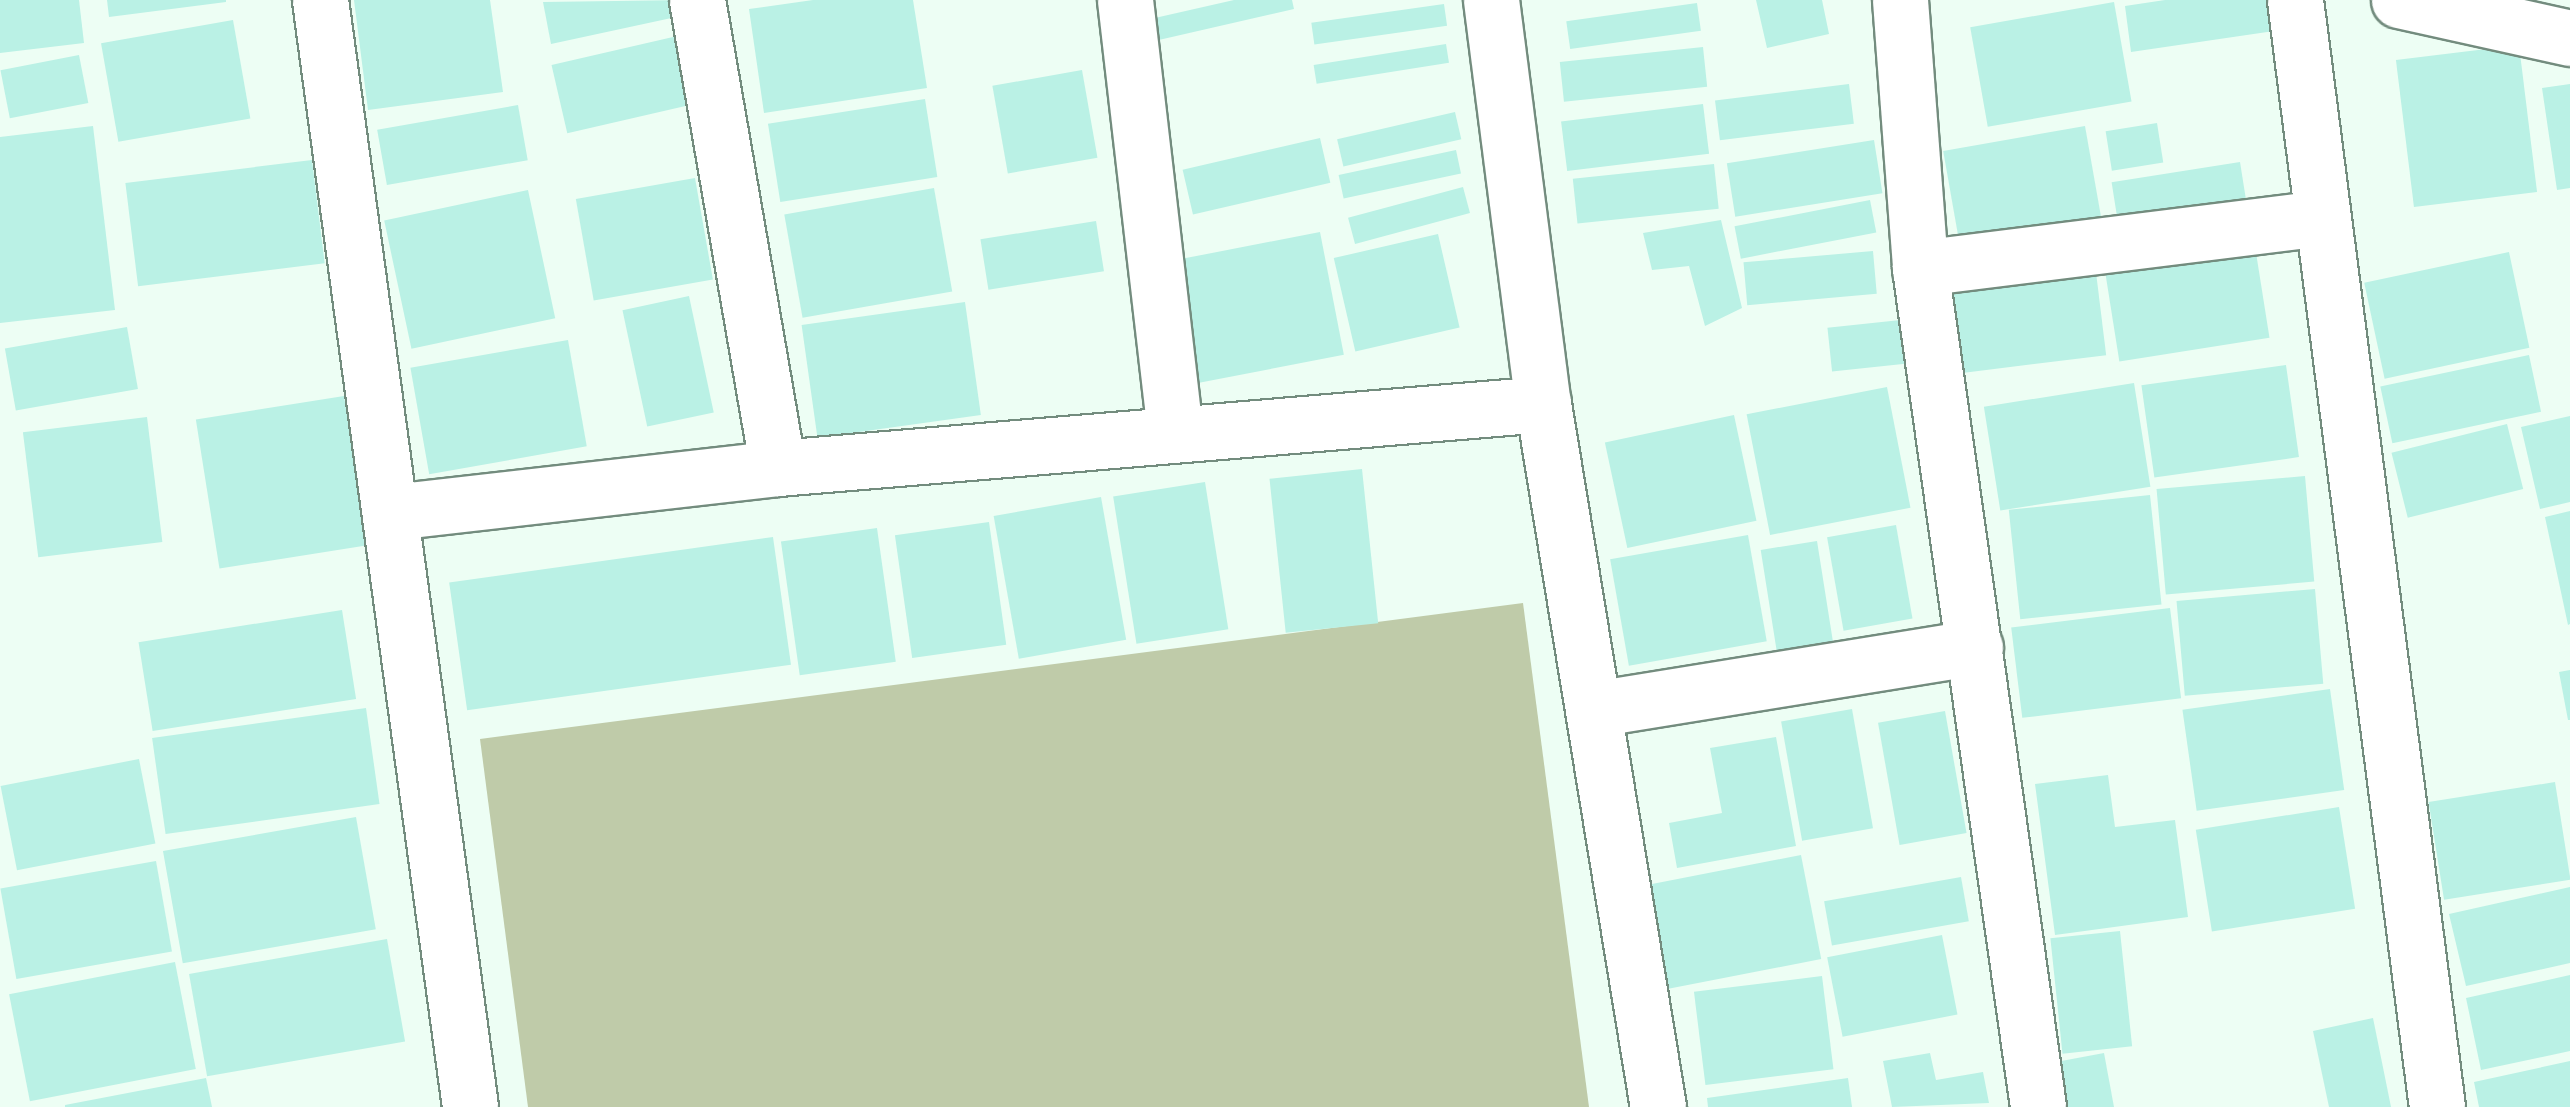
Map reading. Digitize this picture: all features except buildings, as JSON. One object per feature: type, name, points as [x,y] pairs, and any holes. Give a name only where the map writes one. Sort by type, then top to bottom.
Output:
[{"type":"street","points":[[320,0],[470,1107]]},
{"type":"street","points":[[698,0],[778,468]]},
{"type":"street","points":[[1125,0],[1175,434]]},
{"type":"street","points":[[1492,0],[1543,404],[1658,1107]]},
{"type":"street","points":[[1900,0],[1920,268],[2038,1107]]},
{"type":"street","points":[[2294,0],[2436,1107]]},
{"type":"street","points":[[2399,0],[2570,38]]},
{"type":"street","points":[[1920,268],[2320,218]]},
{"type":"street","points":[[392,512],[778,468],[1543,404]]},
{"type":"street","points":[[1594,708],[1975,647]]},
{"type":"green space","points":[[1523,603],[1589,1107],[528,1107],[480,739]]}]
